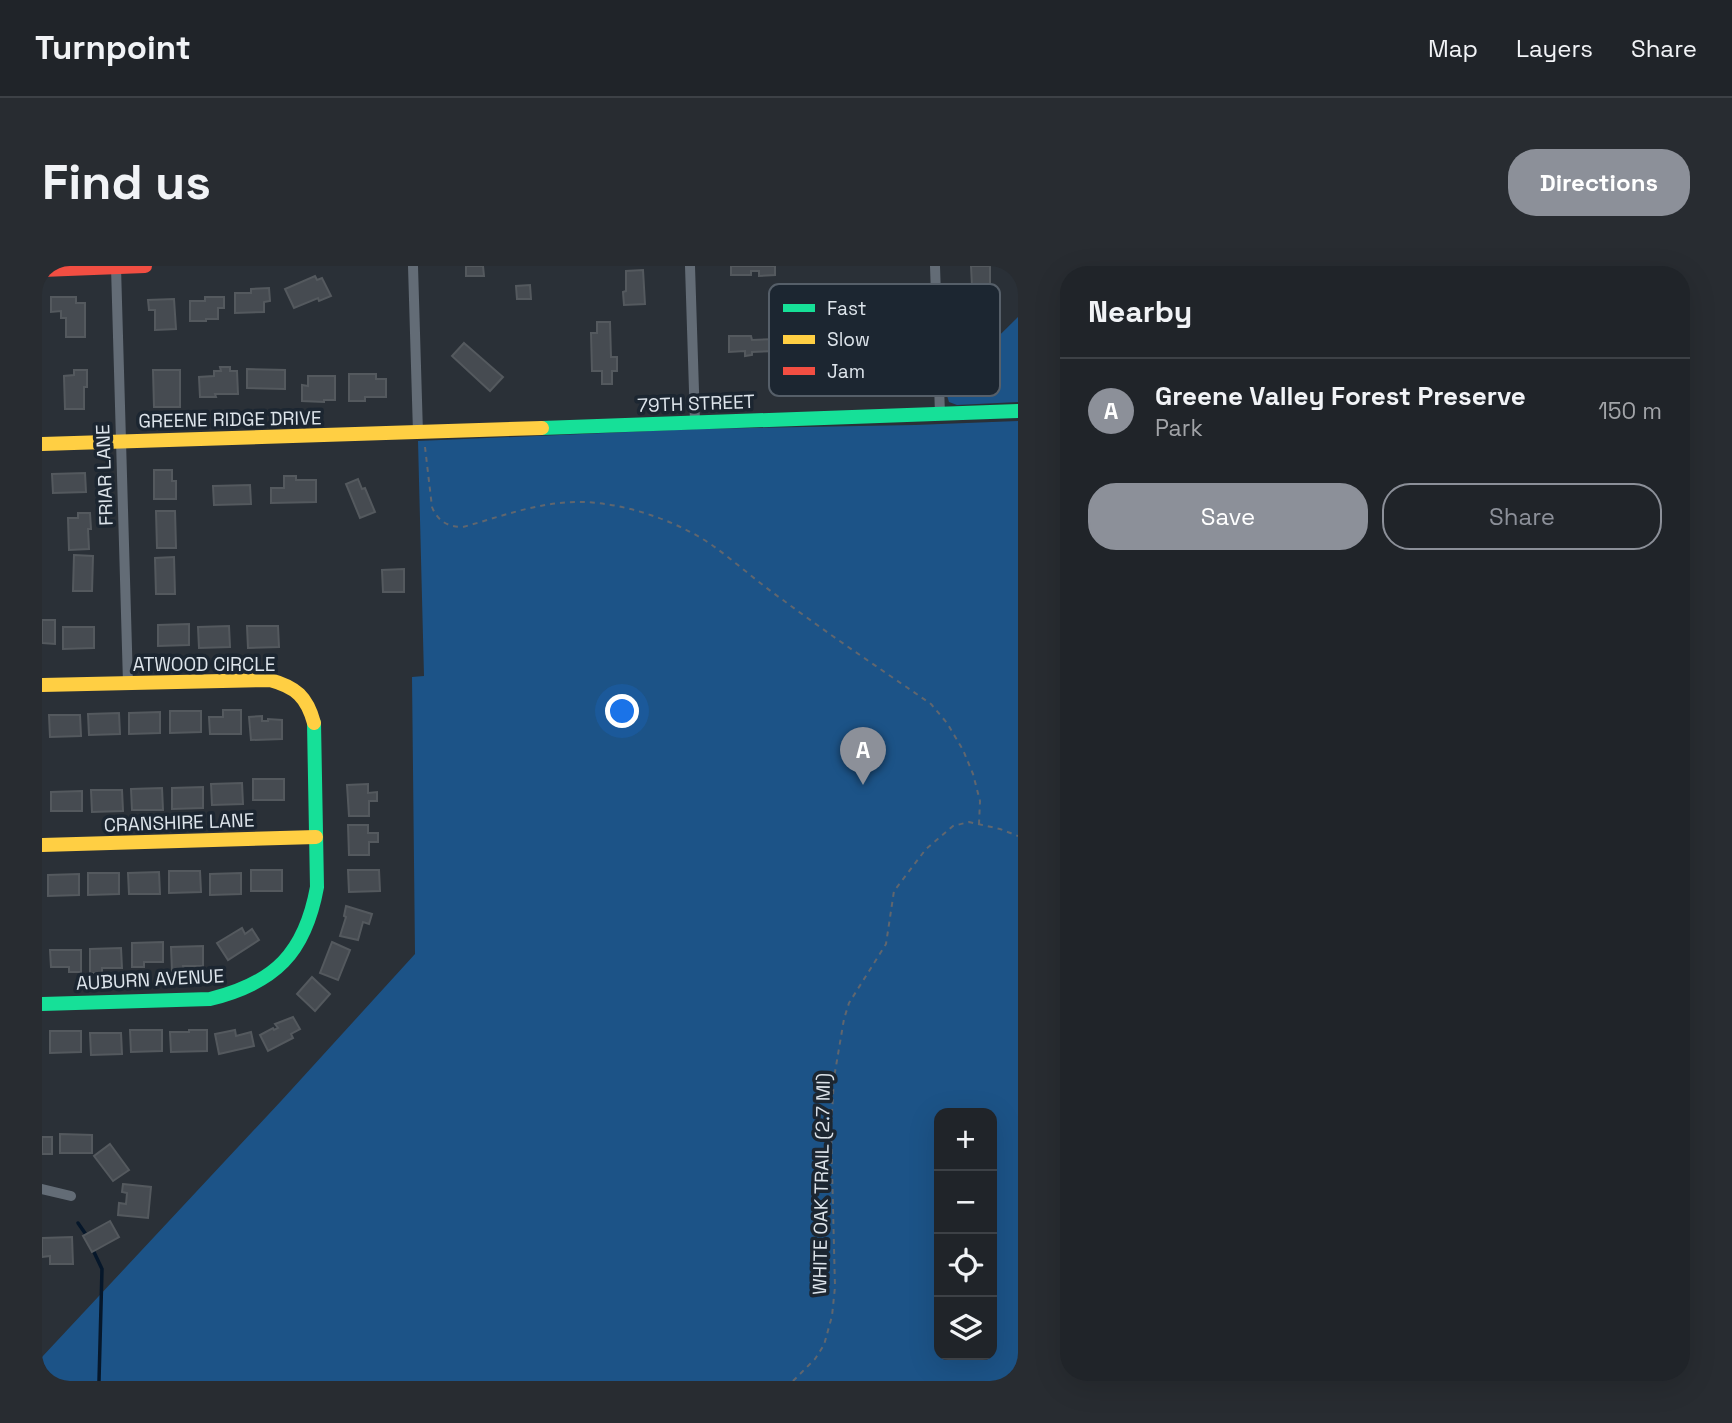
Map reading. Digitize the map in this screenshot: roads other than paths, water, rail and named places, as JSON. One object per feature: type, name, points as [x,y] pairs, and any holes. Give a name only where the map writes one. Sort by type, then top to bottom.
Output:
[{"type":"street","points":[[42,270],[145,266]]},
{"type":"street","points":[[412,266],[418,433]]},
{"type":"street","points":[[690,266],[695,422]]},
{"type":"street","points":[[935,266],[936,284]]},
{"type":"street","name":"FRIAR LANE","points":[[116,267],[128,682]]},
{"type":"street","points":[[939,396],[940,414]]},
{"type":"street","name":"79TH STREET","points":[[418,433],[1018,411]]},
{"type":"street","name":"GREENE RIDGE DRIVE","points":[[42,444],[418,433]]},
{"type":"street","name":"ATWOOD CIRCLE","points":[[42,685],[270,680],[283,683],[298,692],[309,707],[314,724],[316,837]]},
{"type":"street","name":"CRANSHIRE LANE","points":[[42,845],[316,837]]},
{"type":"street","name":"AUBURN AVENUE","points":[[42,1004],[210,999],[231,995],[266,977],[292,953],[312,914],[317,887],[316,837]]},
{"type":"street","points":[[42,1189],[71,1196]]},
{"type":"waterway","points":[[78,1223],[87,1236]]},
{"type":"waterway","points":[[93,1250],[102,1269],[99,1381]]},
{"type":"place","name":"Greene Valley Forest Preserve","points":[[863,785]]}]
